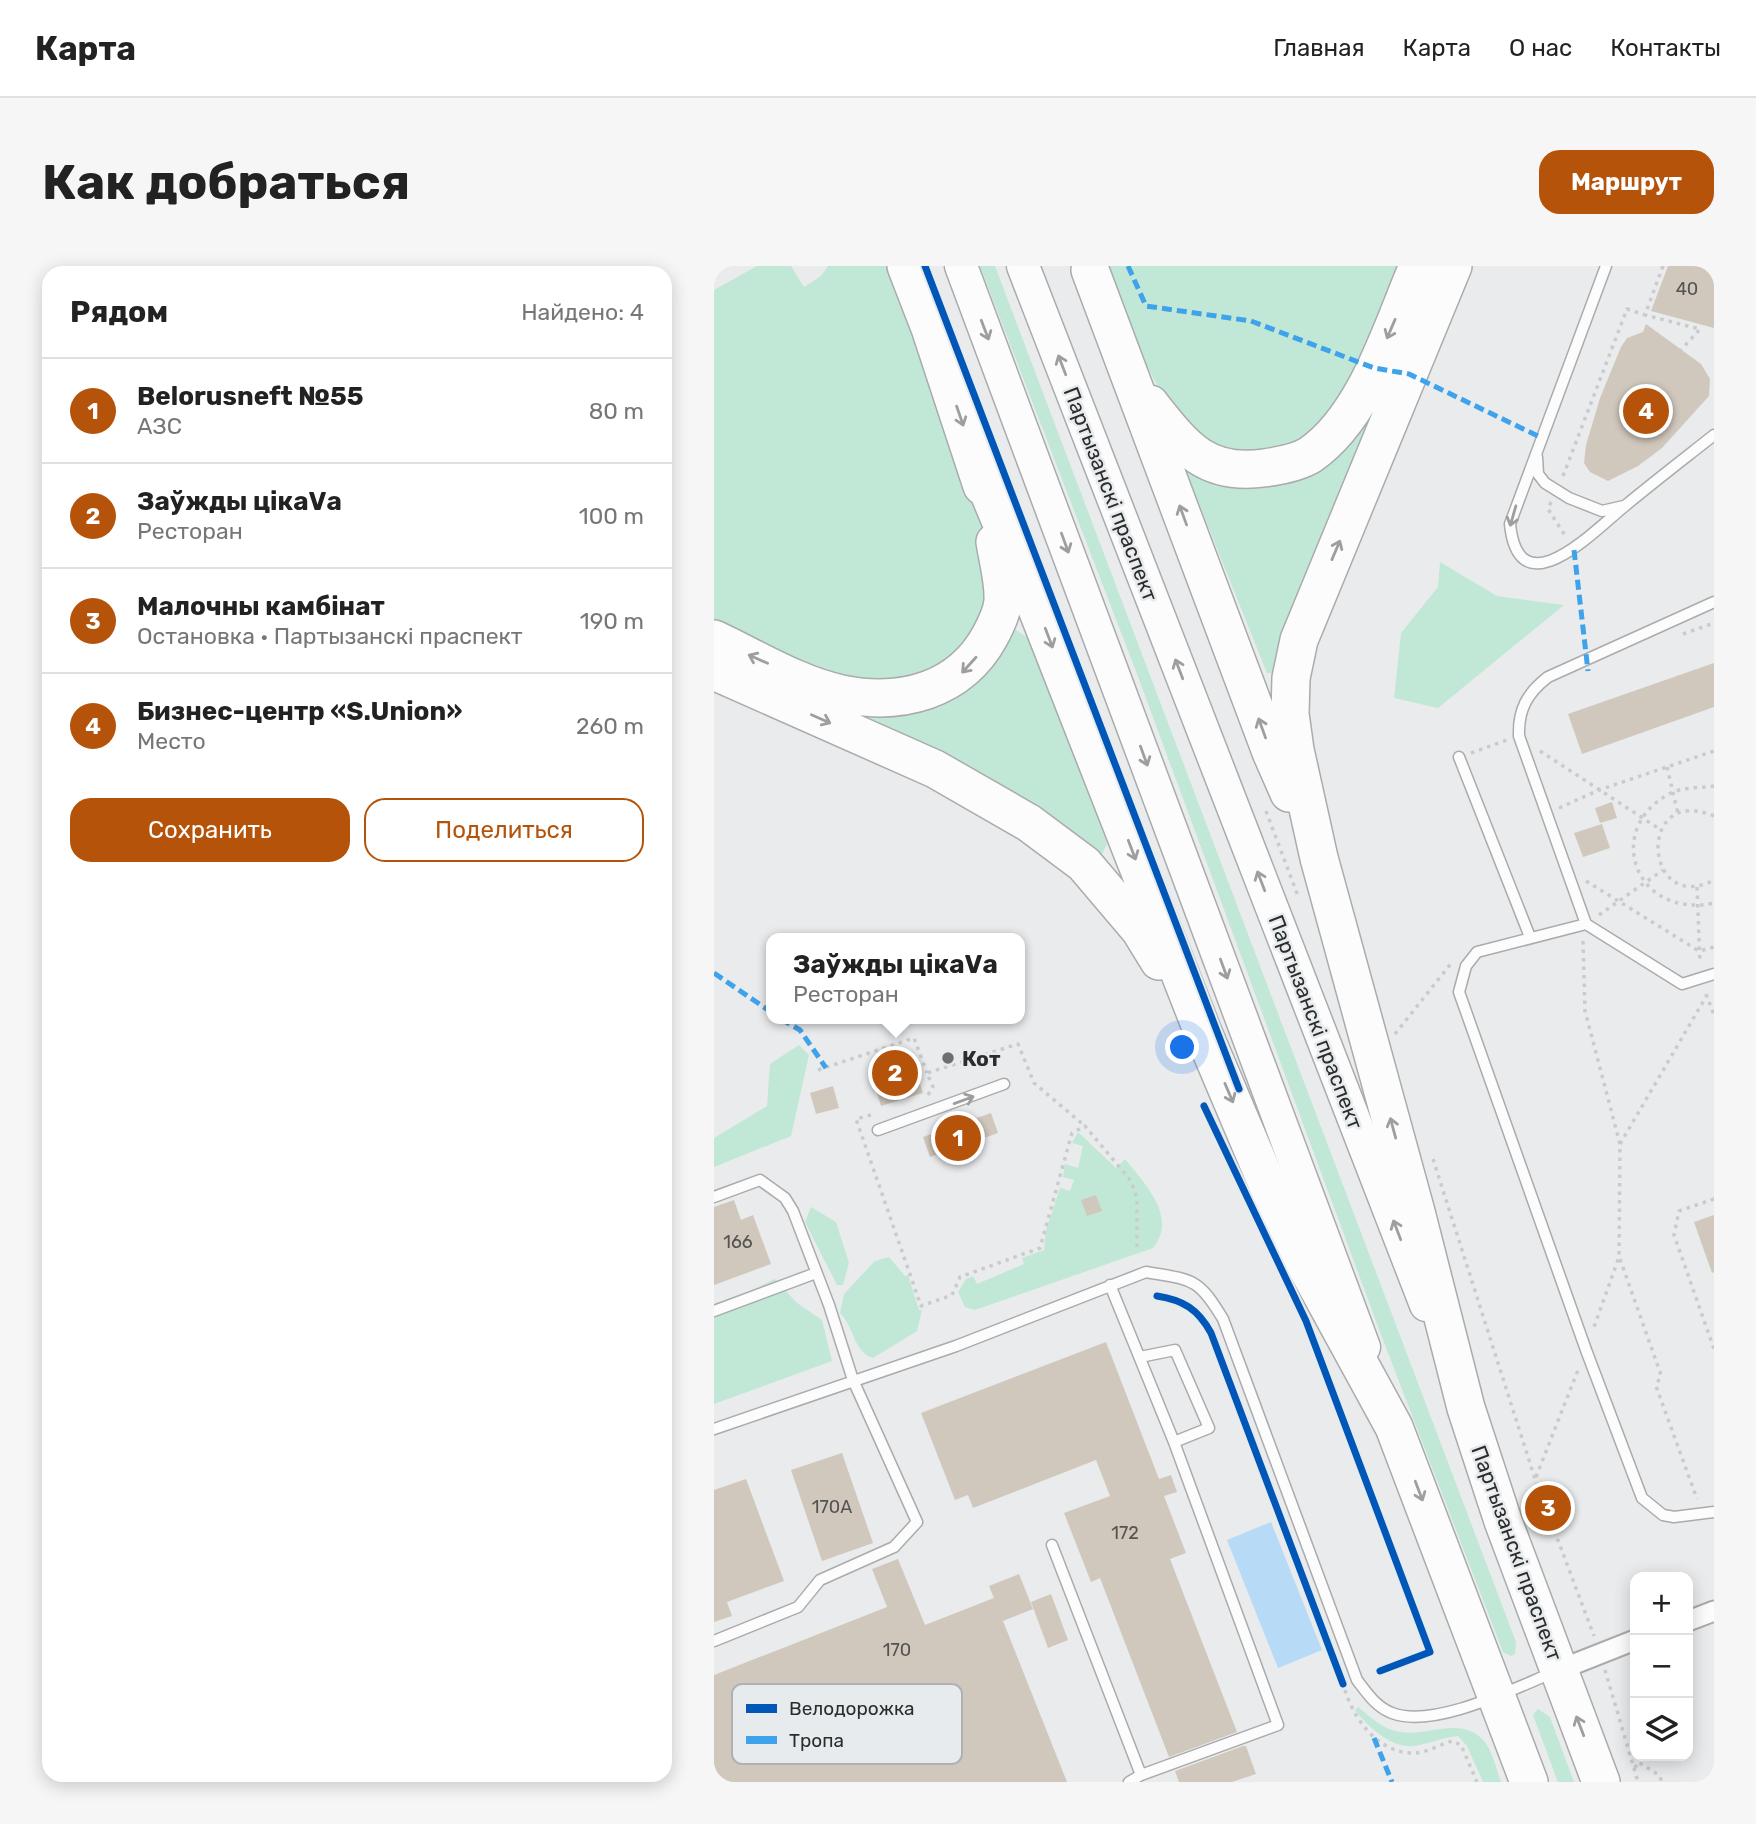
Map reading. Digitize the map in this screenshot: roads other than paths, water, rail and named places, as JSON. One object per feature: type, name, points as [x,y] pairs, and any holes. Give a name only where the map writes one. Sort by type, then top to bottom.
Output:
[{"type":"highway","points":[[906,266],[976,462],[1033,599],[1202,1030],[1289,1233],[1394,1427],[1528,1782]]},
{"type":"highway","points":[[1089,268],[1148,401],[1168,426],[1198,455],[1214,466],[1237,471],[1280,466],[1308,456],[1334,433],[1360,396],[1418,266]]},
{"type":"highway","points":[[1453,266],[1310,612],[1294,657],[1290,714],[1295,750],[1319,858],[1416,1212],[1466,1408]]},
{"type":"highway","points":[[1089,268],[1271,752],[1319,858]]},
{"type":"highway","points":[[714,639],[817,686],[862,697],[915,695],[963,672],[986,644],[998,622],[1003,602],[992,523],[976,462]]},
{"type":"highway","points":[[714,671],[935,769],[984,795],[1057,842],[1084,864],[1140,930],[1202,1030]]},
{"type":"highway","name":"Партызанскі праспект","points":[[1466,1408],[1559,1670],[1617,1776]]},
{"type":"main road","points":[[961,266],[1394,1427]]},
{"type":"main road","name":"Партызанскі праспект","points":[[1023,266],[1466,1408]]},
{"type":"street","points":[[1693,1619],[1714,1611]]},
{"type":"street","points":[[1559,1670],[1630,1642]]},
{"type":"lane","points":[[1606,266],[1510,524],[1511,539],[1519,554],[1531,561],[1558,560],[1574,550],[1714,435]]},
{"type":"lane","points":[[1536,452],[1538,474],[1557,491],[1602,510],[1625,506]]},
{"type":"lane","points":[[1714,602],[1548,677],[1531,689],[1521,710],[1519,736],[1586,924],[1682,984],[1714,974]]},
{"type":"lane","points":[[1459,757],[1530,937]]},
{"type":"lane","points":[[1586,924],[1477,952],[1465,966],[1459,992],[1586,1350],[1642,1498],[1663,1515],[1714,1512]]},
{"type":"lane","points":[[878,1130],[1004,1084]]},
{"type":"lane","points":[[714,1197],[760,1180],[785,1198],[816,1273],[853,1380],[917,1522],[894,1547],[820,1580],[798,1607],[714,1641]]},
{"type":"lane","points":[[714,1429],[956,1346],[1110,1284],[1146,1272],[1176,1275],[1193,1281],[1210,1297],[1223,1319],[1357,1680],[1374,1702],[1393,1714],[1434,1715],[1496,1696],[1559,1670]]},
{"type":"lane","points":[[714,1311],[816,1273]]},
{"type":"lane","points":[[1110,1284],[1174,1442],[1278,1725],[1141,1775],[1129,1782]]},
{"type":"lane","points":[[1140,1357],[1175,1350],[1209,1428],[1174,1442]]},
{"type":"lane","points":[[1052,1545],[1141,1775]]},
{"type":"water","points":[[1271,1522],[1322,1650],[1278,1668],[1227,1540]]},
{"type":"place","name":"Бизнес-центр «S.Union»","points":[[1646,411]]},
{"type":"place","name":"Кот","points":[[948,1058]]},
{"type":"place","name":"Заўжды цікаVа","points":[[895,1073]]},
{"type":"place","name":"Belorusneft №55","points":[[958,1138]]},
{"type":"place","name":"Малочны камбінат","points":[[1548,1508]]}]
